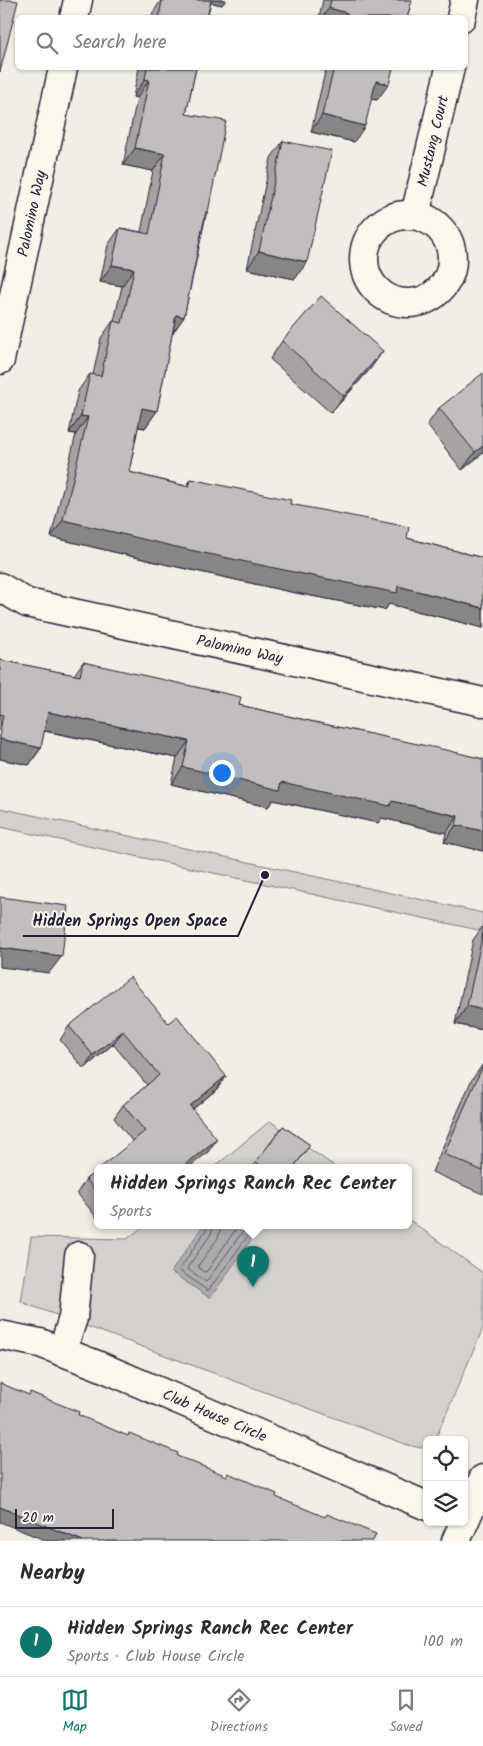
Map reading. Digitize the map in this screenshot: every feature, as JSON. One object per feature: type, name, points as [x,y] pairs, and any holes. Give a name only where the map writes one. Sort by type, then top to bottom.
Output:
[{"type":"street","points":[[75,15],[78,0]]},
{"type":"street","points":[[462,15],[465,0]]},
{"type":"street","name":"Palomino Way","points":[[0,360],[63,70]]},
{"type":"street","name":"Mustang Court","points":[[415,215],[450,70]]},
{"type":"street","name":"Palomino Way","points":[[0,588],[27,603],[483,702]]},
{"type":"street","points":[[62,1352],[73,1318],[79,1256]]},
{"type":"street","name":"Club House Circle","points":[[0,1335],[40,1343],[97,1365],[423,1504]]},
{"type":"street","points":[[468,1513],[483,1479]]},
{"type":"street","points":[[456,1541],[462,1526]]},
{"type":"shaded area","points":[[0,808],[483,913],[483,931],[0,827]]},
{"type":"shaded area","points":[[270,1121],[331,1164],[218,1164]]},
{"type":"shaded area","points":[[412,1222],[483,1273],[483,1328],[438,1433],[435,1436],[423,1436],[423,1447],[421,1448],[408,1445],[21,1302],[31,1237],[127,1239],[140,1229],[412,1229]]},
{"type":"water","points":[[201,1229],[259,1229],[210,1298],[171,1272]]},
{"type":"building","points":[[0,0],[18,1],[0,72]]},
{"type":"building","points":[[162,0],[211,0],[208,15],[160,15]]},
{"type":"building","points":[[331,0],[412,0],[408,15],[347,15],[347,13],[329,8]]},
{"type":"building","points":[[147,70],[196,70],[186,114],[226,121],[184,317],[176,315],[157,411],[142,408],[129,472],[189,487],[191,479],[291,500],[290,504],[409,527],[407,538],[483,558],[483,608],[398,586],[397,593],[176,547],[63,520],[88,417],[81,416],[90,374],[101,376],[113,321],[122,323],[134,269],[112,265],[120,228],[149,234],[165,154],[135,148],[149,80],[145,79]]},
{"type":"building","points":[[333,70],[392,70],[389,84],[376,81],[365,126],[322,115]]},
{"type":"building","points":[[283,141],[332,151],[307,262],[259,251]]},
{"type":"building","points":[[321,296],[383,351],[344,396],[282,341]]},
{"type":"building","points":[[483,373],[483,446],[475,452],[439,408]]},
{"type":"building","points":[[0,660],[80,676],[83,662],[241,697],[239,705],[483,759],[483,831],[456,825],[458,816],[392,801],[390,806],[282,782],[280,790],[183,767],[189,741],[48,712],[41,748],[0,739],[3,715],[0,714]]},
{"type":"building","points":[[0,897],[68,906],[62,956],[0,948]]},
{"type":"building","points":[[483,933],[483,1010],[467,1006]]},
{"type":"building","points":[[130,977],[168,1023],[177,1016],[226,1076],[190,1106],[217,1139],[186,1164],[105,1164],[145,1131],[123,1105],[159,1075],[123,1031],[93,1055],[69,1026]]},
{"type":"building","points":[[483,1065],[483,1171],[444,1154]]},
{"type":"building","points":[[283,1126],[310,1145],[296,1164],[259,1164],[256,1162]]},
{"type":"building","points":[[94,1173],[94,1189],[86,1179]]},
{"type":"building","points":[[0,1383],[29,1395],[30,1392],[79,1412],[78,1415],[128,1436],[129,1433],[178,1453],[177,1456],[227,1476],[228,1473],[277,1494],[276,1497],[325,1517],[327,1514],[376,1534],[373,1541],[83,1541],[0,1507]]},
{"type":"place","name":"Hidden Springs Open Space","points":[[265,875]]},
{"type":"place","name":"Hidden Springs Ranch Rec Center","points":[[253,1287]]}]
